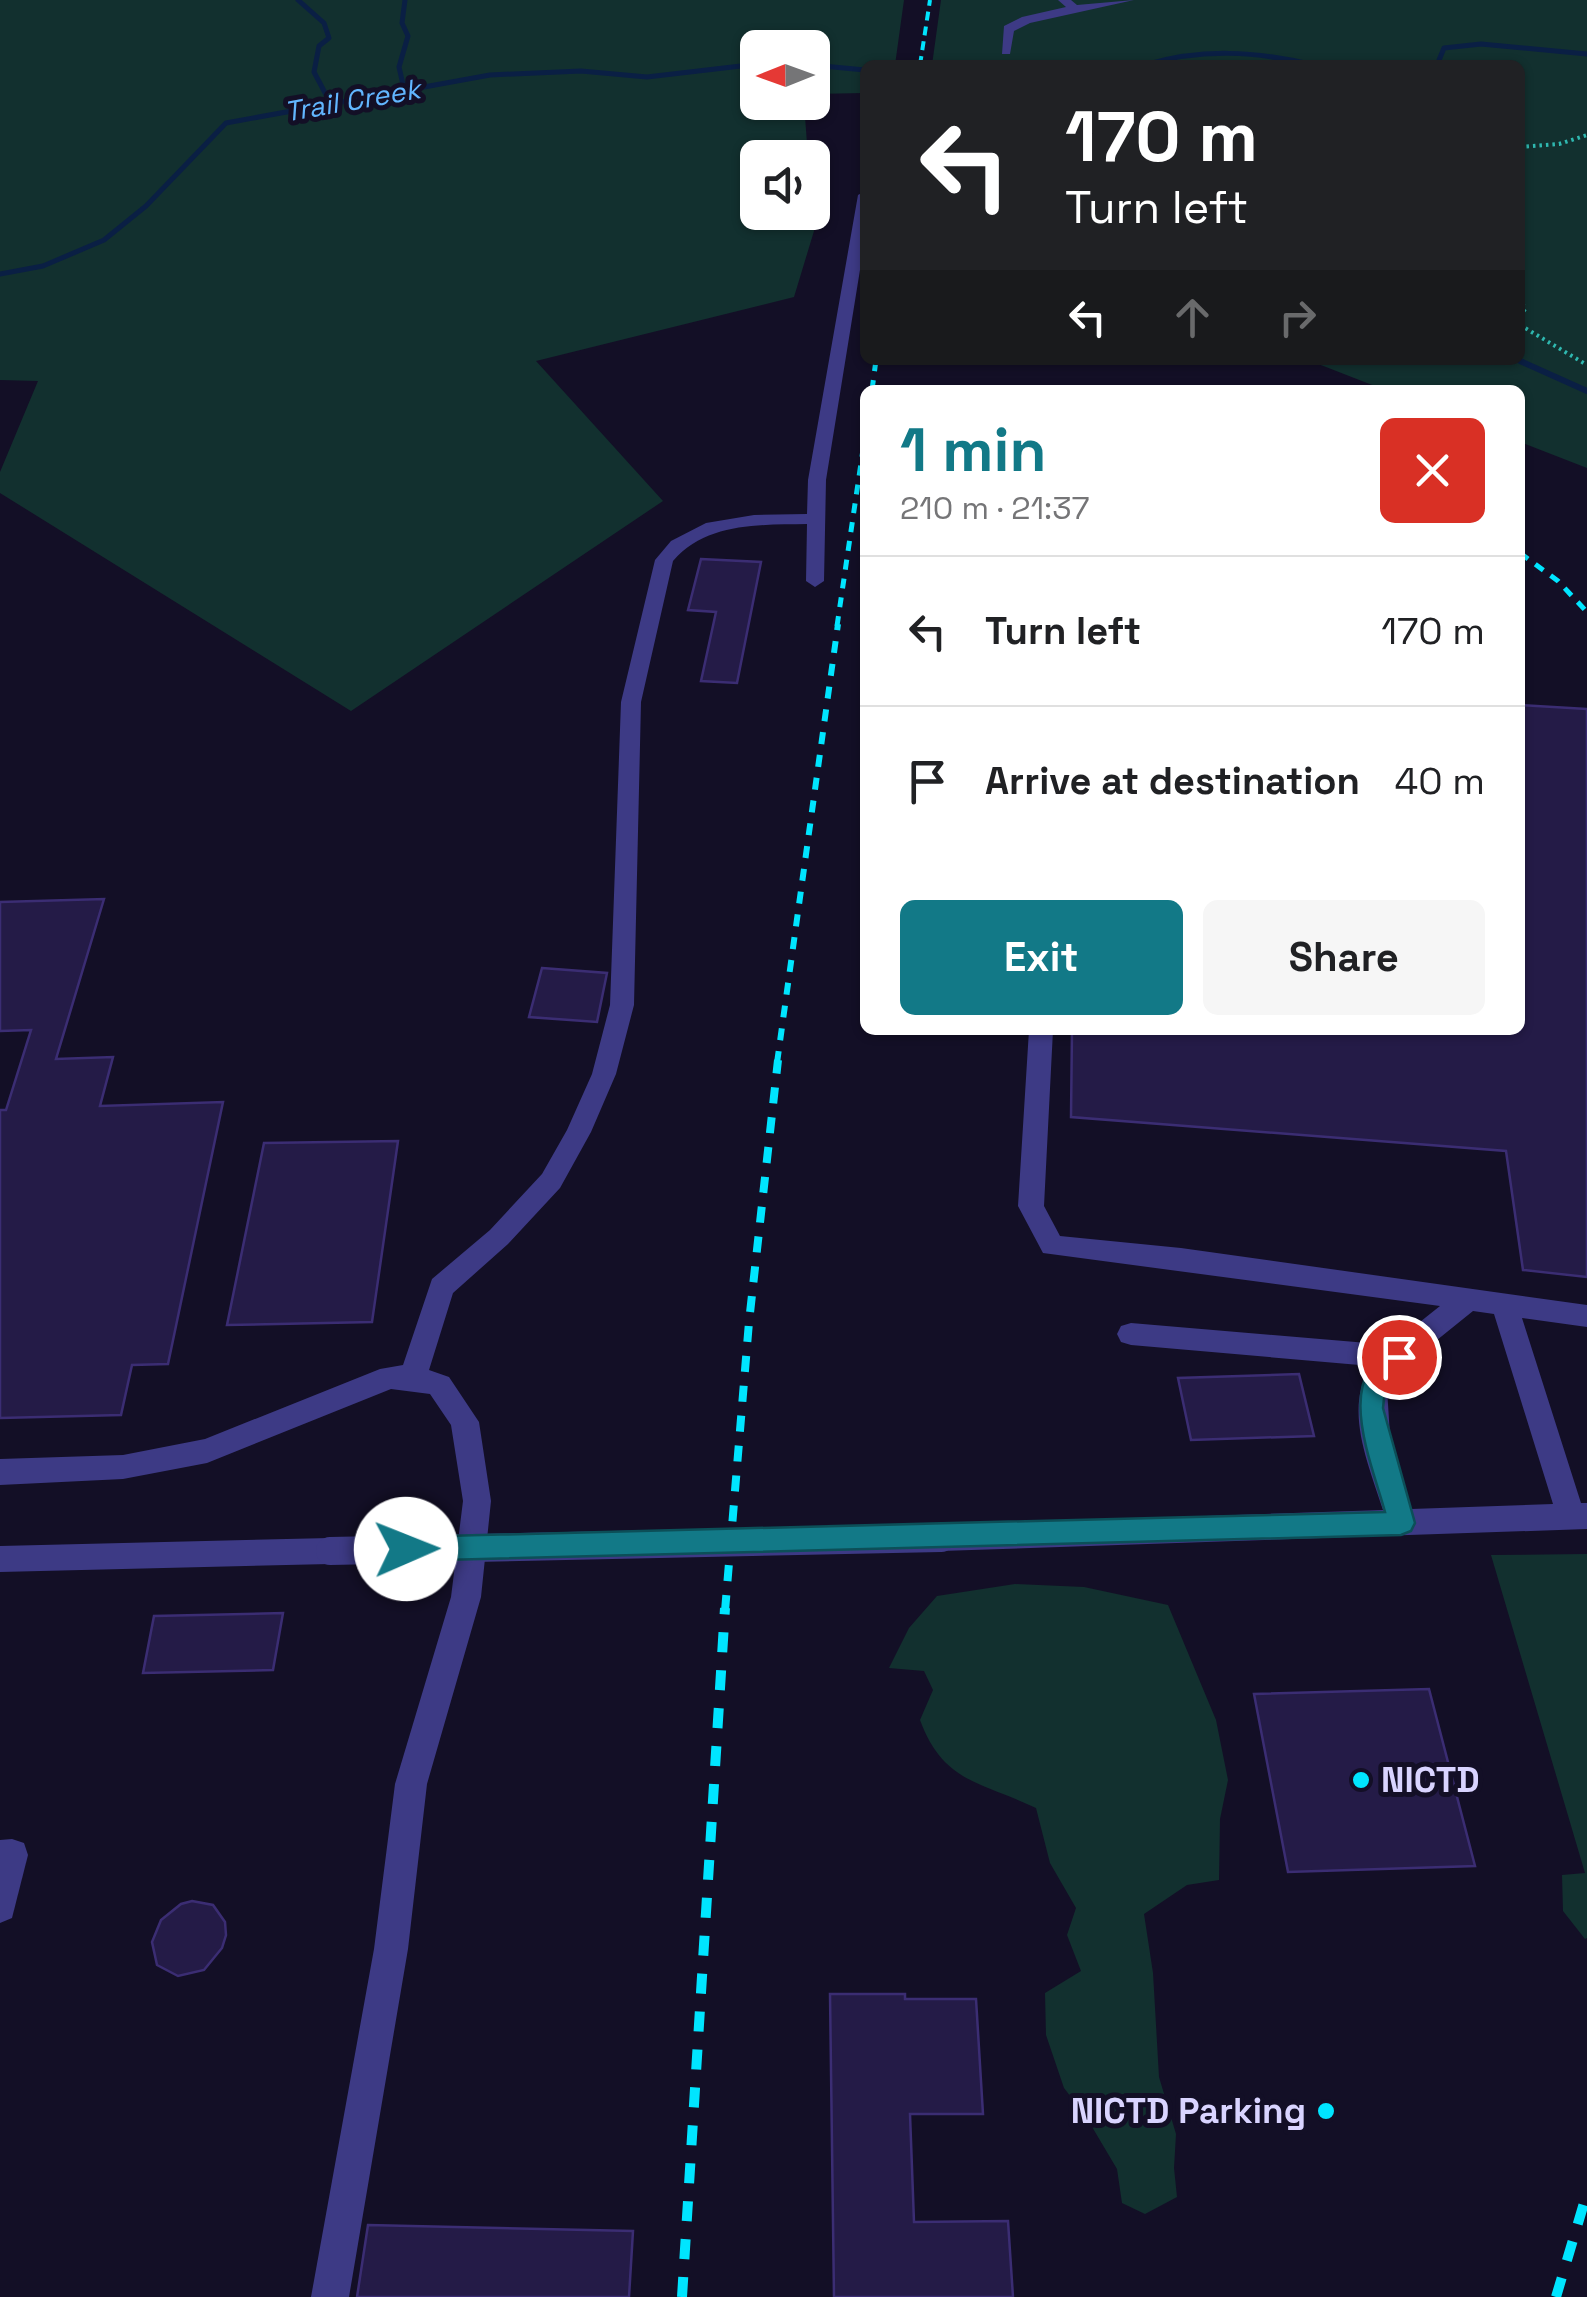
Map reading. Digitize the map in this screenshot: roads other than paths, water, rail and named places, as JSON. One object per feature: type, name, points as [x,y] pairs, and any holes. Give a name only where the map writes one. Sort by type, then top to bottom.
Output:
[{"type":"street","points":[[1064,0],[1075,9]]},
{"type":"street","points":[[1006,50],[1008,29],[1016,24],[1128,0]]},
{"type":"street","points":[[815,581],[817,480],[860,225]]},
{"type":"street","points":[[414,1377],[440,1287],[499,1237],[551,1181],[580,1132],[604,1074],[622,1004],[632,702],[664,560],[674,546],[712,527],[816,518]]},
{"type":"street","points":[[1041,1035],[1031,1206],[1052,1246],[1180,1259],[1587,1316]]},
{"type":"street","points":[[1401,1523],[1370,1408],[1373,1385],[1399,1357],[1469,1300]]},
{"type":"street","points":[[0,1559],[941,1538],[1579,1517],[1505,1305]]},
{"type":"street","points":[[1130,1334],[1399,1357]]},
{"type":"street","points":[[0,1472],[123,1467],[207,1451],[390,1377],[414,1377],[439,1385],[465,1422],[476,1501],[466,1597],[411,1784],[392,1950],[330,2297]]},
{"type":"street","points":[[0,1906],[6,1856]]},
{"type":"waterway","points":[[298,0],[324,23],[329,38],[319,46],[314,72],[331,104]]},
{"type":"waterway","points":[[404,89],[399,67],[408,36],[402,23],[405,0]]},
{"type":"waterway","name":"Trail Creek","points":[[1439,60],[1444,48],[1481,44],[1587,54]]},
{"type":"waterway","name":"Trail Creek","points":[[1166,60],[1229,53],[1287,60]]},
{"type":"waterway","name":"Trail Creek","points":[[331,104],[490,75],[581,71],[647,77],[740,66]]},
{"type":"waterway","name":"Trail Creek","points":[[830,67],[860,70]]},
{"type":"waterway","name":"Trail Creek","points":[[0,274],[43,266],[104,240],[146,206],[226,123],[331,104]]},
{"type":"waterway","points":[[1525,363],[1587,391]]},
{"type":"railway","points":[[921,60],[930,0]]},
{"type":"railway","points":[[873,385],[875,365]]},
{"type":"railway","points":[[837,626],[860,470]]},
{"type":"railway","points":[[1525,557],[1558,581],[1587,612]]},
{"type":"railway","points":[[777,1063],[838,624]]},
{"type":"railway","points":[[725,1611],[749,1322],[778,1060]]},
{"type":"railway","points":[[682,2297],[725,1608]]},
{"type":"railway","points":[[1556,2297],[1587,2193]]},
{"type":"place","name":"NICTD","points":[[1361,1780]]},
{"type":"place","name":"NICTD Parking","points":[[1326,2111]]}]
